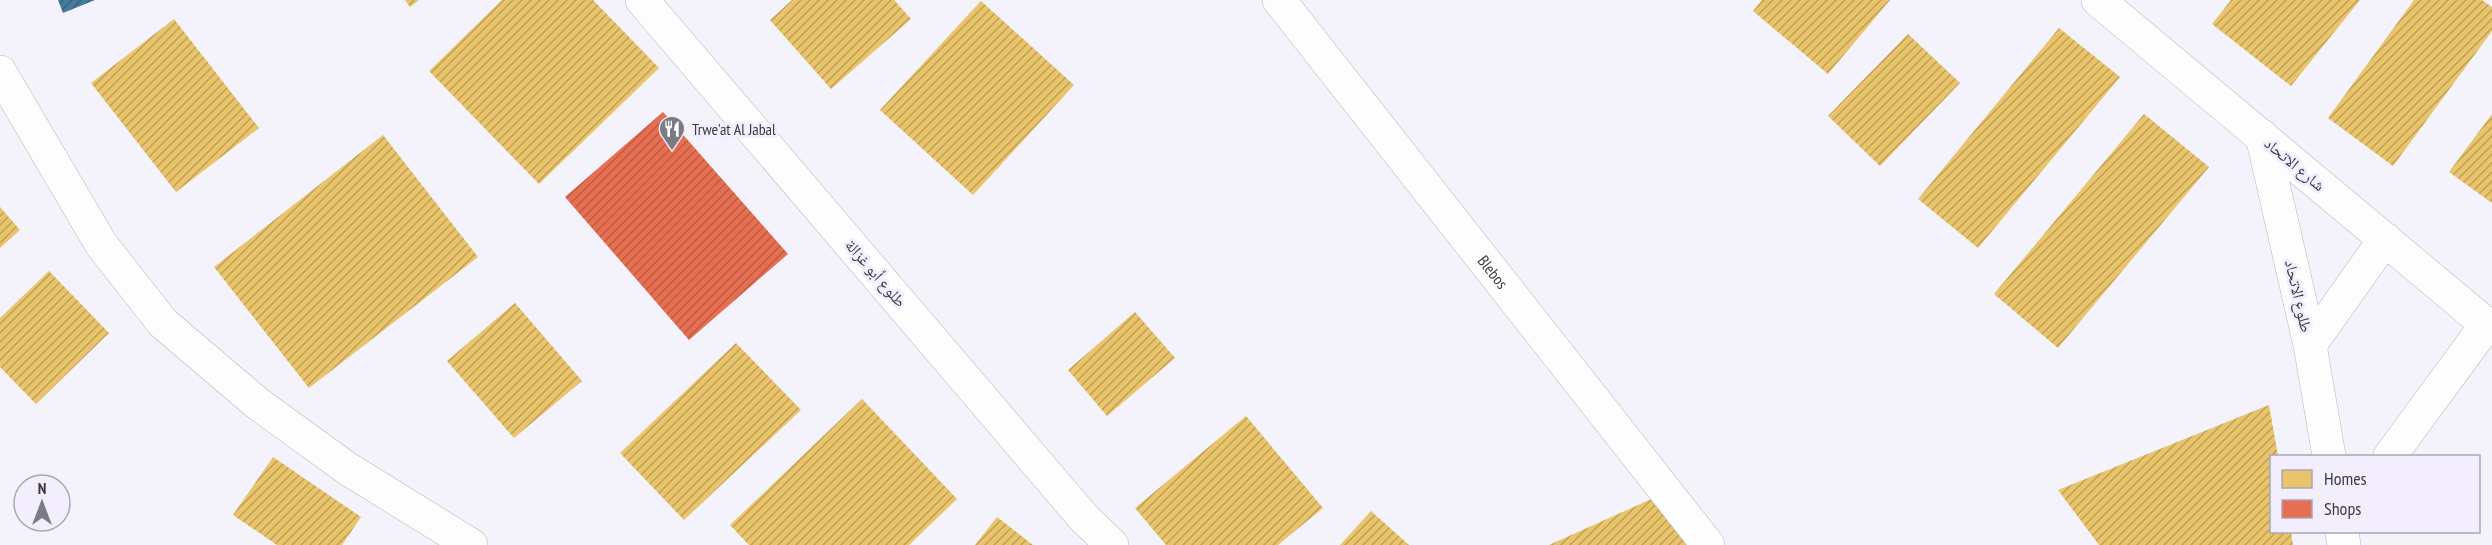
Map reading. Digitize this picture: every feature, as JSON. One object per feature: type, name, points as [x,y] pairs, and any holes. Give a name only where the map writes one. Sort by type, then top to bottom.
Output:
[{"type":"street","name":"طلوع أبو غزالة","points":[[642,0],[1083,517],[1112,545]]},
{"type":"street","name":"Blebos","points":[[1279,0],[1708,545]]},
{"type":"street","name":"شارع الاتحاد","points":[[2098,0],[2489,326]]},
{"type":"street","points":[[3,87],[101,244],[163,323],[257,403],[348,470],[471,545]]},
{"type":"street","name":"طلوع الاتحاد","points":[[2262,136],[2310,345],[2329,455]]},
{"type":"street","points":[[2310,345],[2385,239]]},
{"type":"street","points":[[2391,455],[2489,326]]},
{"type":"building: Homes","points":[[405,0],[419,0],[410,7]]},
{"type":"building: Homes","points":[[502,0],[593,0],[659,68],[539,184],[429,71]]},
{"type":"building: Homes","points":[[792,0],[894,0],[911,19],[831,89],[770,20]]},
{"type":"building: Homes","points":[[1762,0],[1890,0],[1828,74],[1753,11]]},
{"type":"building: Homes","points":[[2231,0],[2360,0],[2291,86],[2212,24]]},
{"type":"building: Homes","points":[[2414,0],[2482,0],[2492,7],[2492,31],[2393,166],[2328,118]]},
{"type":"building: Homes","points":[[981,1],[1074,85],[973,195],[880,110]]},
{"type":"building: Homes","points":[[174,19],[259,128],[176,192],[91,83]]},
{"type":"building: Homes","points":[[2059,28],[2120,77],[1978,248],[1918,199]]},
{"type":"building: Homes","points":[[1908,34],[1960,83],[1880,166],[1828,116]]},
{"type":"building: Homes","points":[[2144,114],[2209,167],[2058,348],[1994,294]]},
{"type":"building: Homes","points":[[2492,114],[2492,203],[2449,172]]},
{"type":"building: Homes","points":[[383,135],[478,257],[309,388],[214,267]]},
{"type":"building: Homes","points":[[0,207],[20,230],[0,248]]},
{"type":"building: Homes","points":[[49,271],[109,333],[36,404],[0,367],[0,318]]},
{"type":"building: Homes","points":[[515,303],[582,381],[514,438],[447,361]]},
{"type":"building: Homes","points":[[1135,312],[1175,358],[1107,416],[1068,370]]},
{"type":"building: Homes","points":[[736,343],[801,410],[684,520],[620,453]]},
{"type":"building: Homes","points":[[862,399],[957,499],[909,545],[749,545],[730,525]]},
{"type":"building: Homes","points":[[2269,405],[2278,455],[2270,455],[2270,533],[2291,533],[2293,545],[2099,545],[2058,490]]},
{"type":"building: Homes","points":[[1246,416],[1323,508],[1278,545],[1166,545],[1135,508]]},
{"type":"building: Homes","points":[[273,457],[361,517],[342,545],[277,545],[233,515]]},
{"type":"building: Homes","points":[[1667,492],[1705,545],[1549,545]]},
{"type":"building: Homes","points":[[1371,511],[1409,545],[1340,545]]},
{"type":"building: Homes","points":[[997,517],[1033,545],[975,545]]},
{"type":"building: Shops","points":[[663,112],[788,254],[689,340],[565,197]]},
{"type":"building: Public","points":[[58,0],[95,0],[63,13]]},
{"type":"place","name":"Trwe'at Al Jabal","points":[[672,152]]}]
